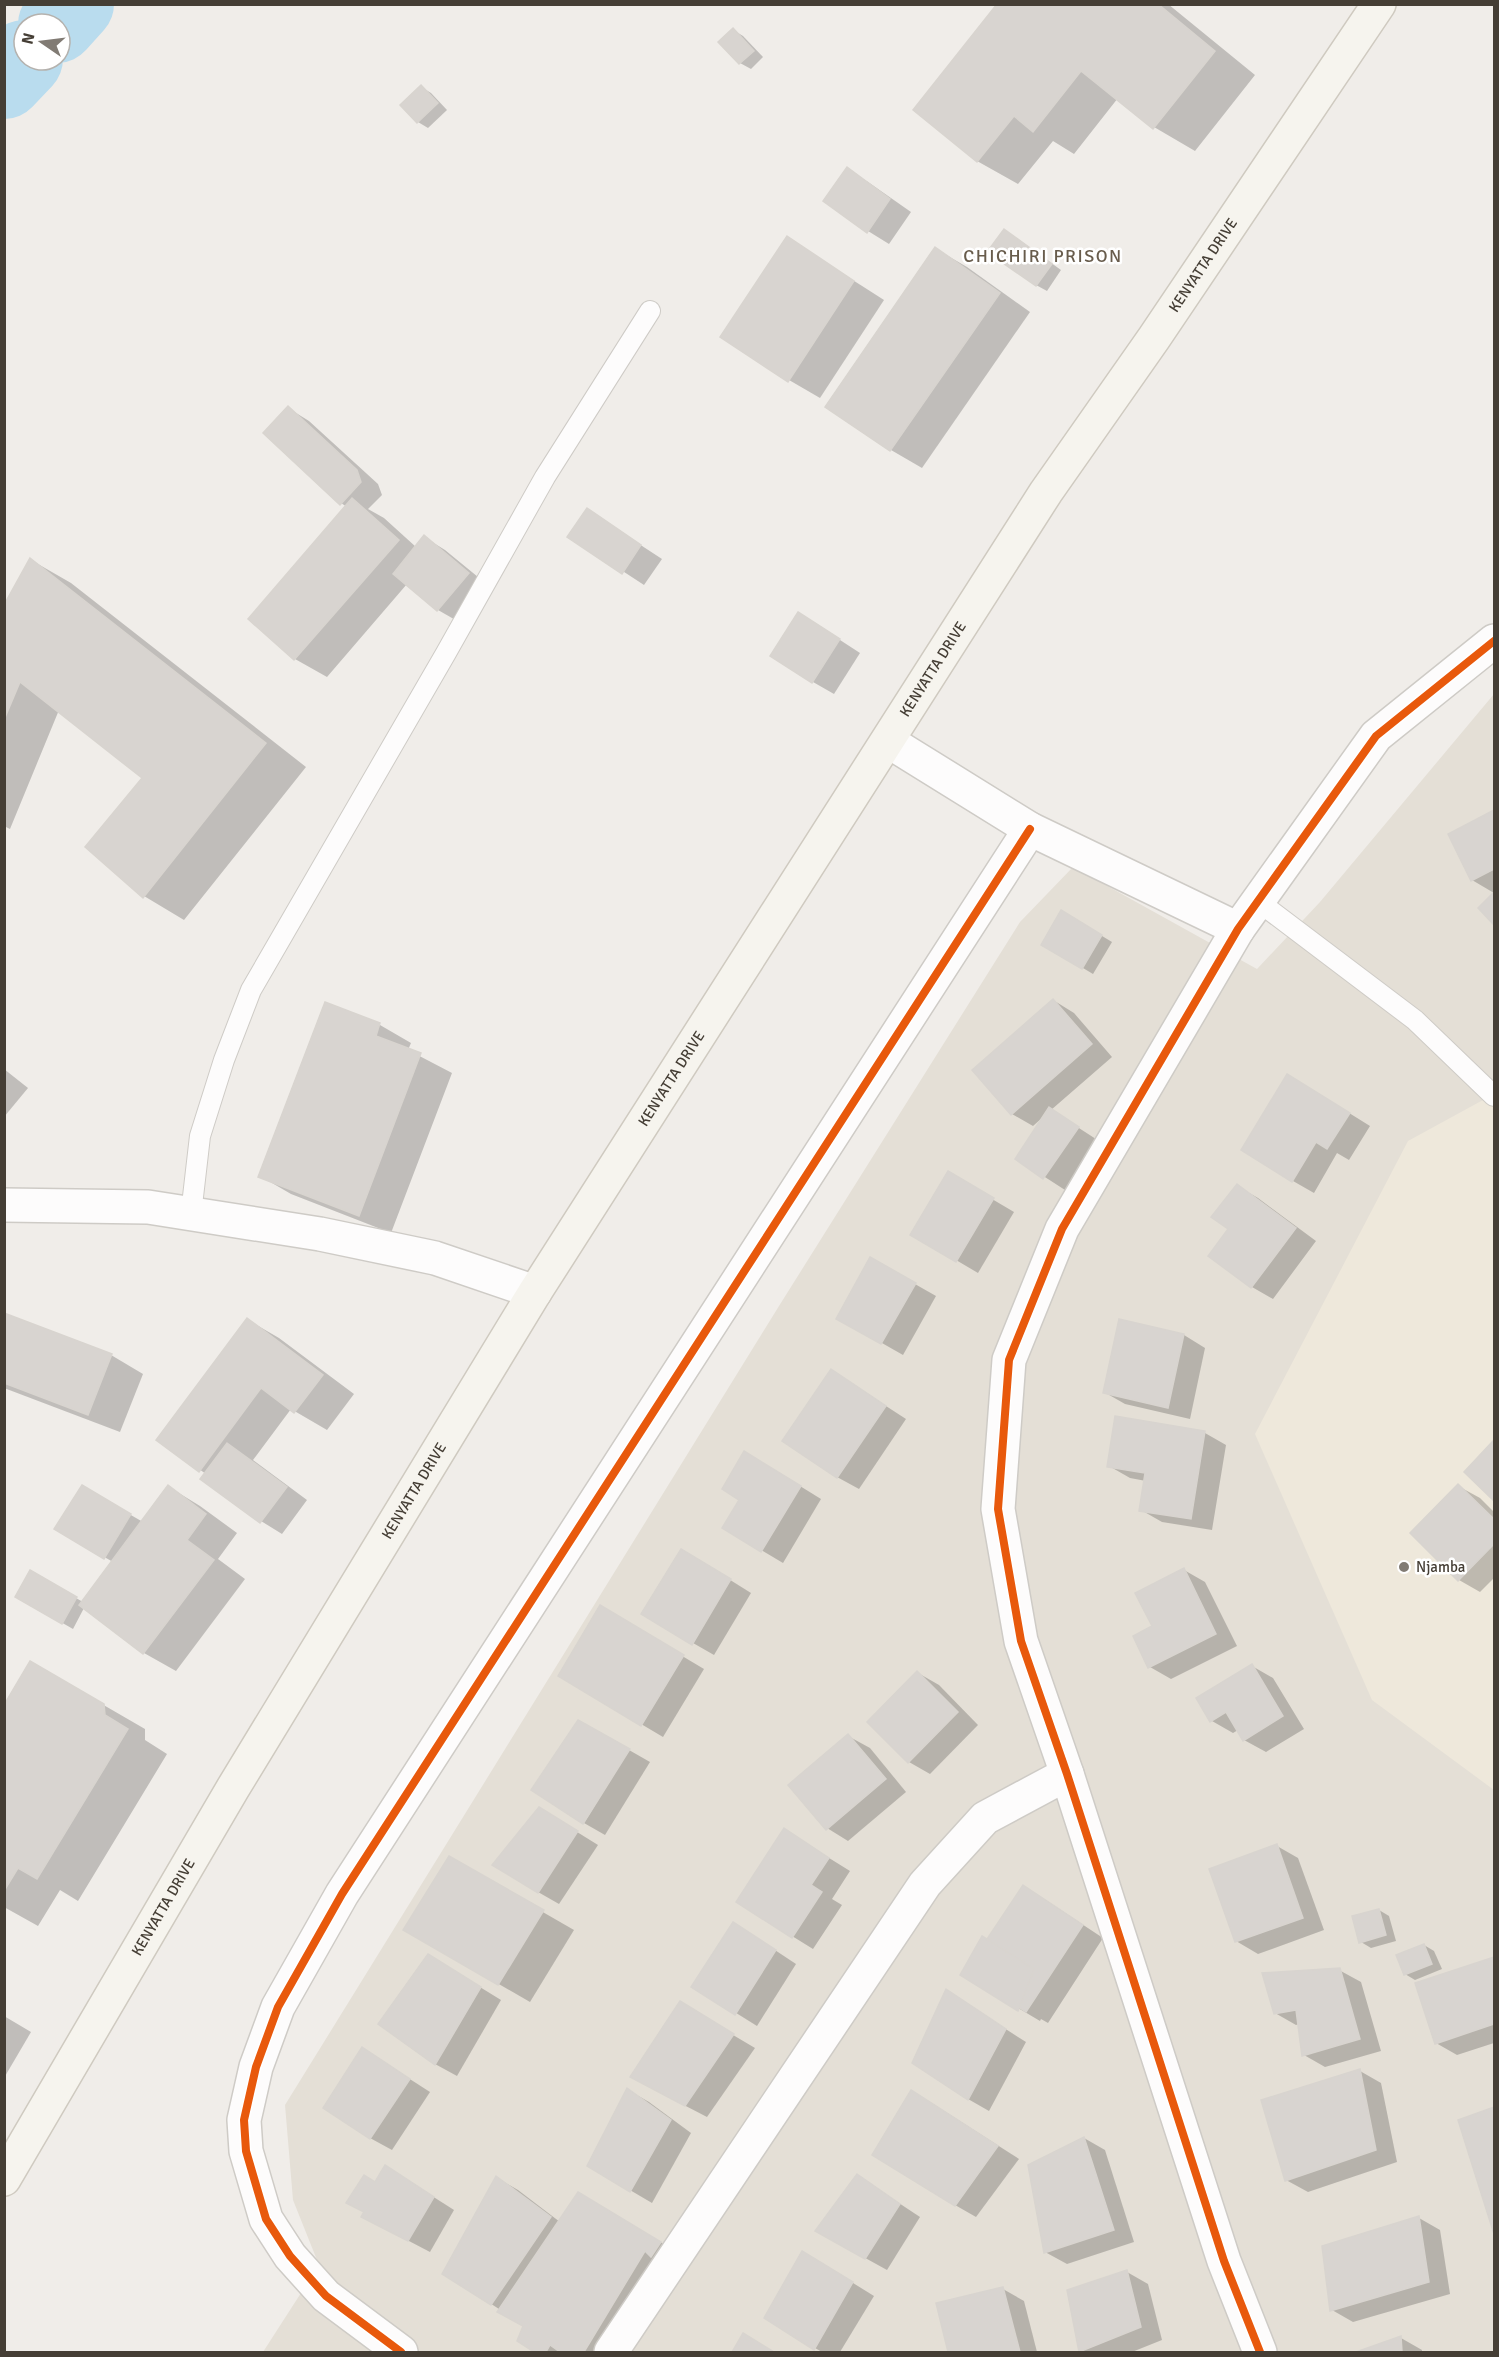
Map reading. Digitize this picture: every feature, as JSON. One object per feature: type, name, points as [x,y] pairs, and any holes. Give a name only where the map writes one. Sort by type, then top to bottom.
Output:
[{"type":"main road","name":"KENYATTA DRIVE","points":[[4,2179],[233,1788],[535,1292],[1046,492],[1154,338],[1378,4]]},
{"type":"street","points":[[1260,2352],[1224,2261],[1022,1641],[998,1509],[1009,1360],[1062,1229],[1238,929],[1376,736],[1494,641]]},
{"type":"street","points":[[888,741],[1030,829],[1238,929]]},
{"type":"street","points":[[401,2352],[326,2296],[290,2256],[266,2219],[246,2151],[244,2120],[256,2067],[278,2007],[342,1894],[1030,829]]},
{"type":"street","points":[[4,1205],[148,1207],[320,1233],[435,1258],[535,1292]]},
{"type":"street","points":[[611,2352],[926,1884],[985,1818],[1067,1774]]},
{"type":"lane","points":[[191,1214],[200,1136],[224,1060],[250,990],[446,653],[545,477],[650,311]]},
{"type":"lane","points":[[1259,902],[1415,1020],[1494,1096]]},
{"type":"shaded area","points":[[1494,694],[1494,2352],[263,2352],[319,2265],[293,2200],[285,2105],[779,1306],[1020,922],[1073,867],[1257,969],[1320,902]]},
{"type":"shaded area","name":"Njamba","points":[[1494,1094],[1494,1790],[1372,1700],[1255,1434],[1408,1141]]},
{"type":"building","points":[[997,4],[1158,4],[1215,51],[1153,129],[1081,71],[1033,132],[1014,116],[977,162],[913,110]]},
{"type":"building","points":[[733,28],[754,51],[739,64],[718,42]]},
{"type":"building","points":[[421,85],[438,103],[417,123],[400,105]]},
{"type":"building","points":[[847,167],[890,199],[867,233],[823,201]]},
{"type":"building","points":[[1004,229],[1052,264],[1036,286],[987,252]]},
{"type":"building","points":[[787,236],[854,281],[788,382],[720,337]]},
{"type":"building","points":[[935,247],[1000,293],[890,451],[825,407]]},
{"type":"building","points":[[288,406],[357,470],[361,482],[340,505],[263,433]]},
{"type":"building","points":[[352,498],[399,540],[294,660],[248,619]]},
{"type":"building","points":[[587,508],[641,545],[622,574],[567,537]]},
{"type":"building","points":[[424,535],[469,573],[437,611],[393,574]]},
{"type":"building","points":[[30,558],[266,743],[143,898],[85,847],[142,778],[20,682],[4,720],[4,605]]},
{"type":"building","points":[[798,612],[840,639],[812,683],[770,656]]},
{"type":"building","points":[[1494,810],[1494,869],[1471,881],[1448,834]]},
{"type":"building","points":[[1494,892],[1494,925],[1478,908]]},
{"type":"building","points":[[1061,910],[1102,935],[1082,969],[1041,945]]},
{"type":"building","points":[[1053,999],[1092,1044],[1011,1115],[972,1070]]},
{"type":"building","points":[[325,1002],[380,1023],[376,1036],[421,1053],[359,1216],[258,1177]]},
{"type":"building","points":[[1287,1074],[1350,1113],[1327,1149],[1316,1142],[1292,1182],[1241,1150]]},
{"type":"building","points":[[1049,1107],[1079,1127],[1043,1179],[1015,1159]]},
{"type":"building","points":[[948,1171],[994,1198],[956,1262],[910,1235]]},
{"type":"building","points":[[1237,1184],[1296,1228],[1251,1288],[1208,1256],[1228,1229],[1211,1217]]},
{"type":"building","points":[[870,1257],[916,1283],[881,1344],[836,1319]]},
{"type":"building","points":[[4,1313],[112,1354],[88,1415],[4,1383]]},
{"type":"building","points":[[247,1318],[323,1375],[294,1413],[261,1388],[199,1472],[156,1440]]},
{"type":"building","points":[[1119,1319],[1184,1334],[1168,1408],[1103,1393]]},
{"type":"building","points":[[831,1369],[886,1406],[837,1478],[782,1441]]},
{"type":"building","points":[[1115,1416],[1205,1431],[1191,1519],[1139,1511],[1145,1473],[1107,1467]]},
{"type":"building","points":[[1494,1440],[1494,1501],[1464,1472]]},
{"type":"building","points":[[227,1443],[287,1487],[260,1523],[200,1479]]},
{"type":"building","points":[[744,1451],[801,1486],[761,1552],[722,1528],[739,1500],[722,1489]]},
{"type":"building","points":[[1458,1484],[1494,1519],[1494,1544],[1458,1581],[1410,1533]]},
{"type":"building","points":[[82,1485],[131,1514],[104,1559],[54,1529]]},
{"type":"building","points":[[168,1485],[206,1514],[187,1540],[214,1560],[143,1654],[79,1605]]},
{"type":"building","points":[[681,1549],[731,1579],[692,1645],[641,1614]]},
{"type":"building","points":[[1184,1568],[1216,1634],[1148,1668],[1133,1636],[1152,1626],[1135,1593]]},
{"type":"building","points":[[30,1570],[77,1597],[62,1624],[15,1597]]},
{"type":"building","points":[[600,1605],[684,1655],[641,1726],[558,1676]]},
{"type":"building","points":[[30,1661],[104,1704],[105,1715],[128,1729],[37,1879],[18,1868],[4,1891],[4,1705]]},
{"type":"building","points":[[1252,1664],[1283,1716],[1243,1741],[1226,1712],[1210,1722],[1196,1698]]},
{"type":"building","points":[[917,1671],[958,1712],[908,1763],[867,1722]]},
{"type":"building","points":[[578,1720],[630,1749],[583,1824],[531,1790]]},
{"type":"building","points":[[848,1734],[886,1779],[826,1830],[788,1785]]},
{"type":"building","points":[[539,1807],[578,1831],[538,1893],[492,1865]]},
{"type":"building","points":[[784,1828],[829,1858],[811,1885],[822,1892],[792,1938],[736,1902]]},
{"type":"building","points":[[1277,1844],[1303,1918],[1235,1942],[1209,1869]]},
{"type":"building","points":[[449,1856],[544,1910],[498,1985],[403,1930]]},
{"type":"building","points":[[1023,1885],[1083,1925],[1026,2012],[965,1972]]},
{"type":"building","points":[[1379,1909],[1386,1935],[1359,1943],[1352,1916]]},
{"type":"building","points":[[733,1922],[776,1950],[735,2015],[691,1987]]},
{"type":"building","points":[[982,1936],[1034,1969],[1018,2011],[960,1975]]},
{"type":"building","points":[[1424,1944],[1432,1964],[1404,1975],[1396,1955]]},
{"type":"building","points":[[428,1954],[481,1987],[435,2065],[378,2024]]},
{"type":"building","points":[[1494,1957],[1494,2024],[1435,2044],[1415,1983]]},
{"type":"building","points":[[1340,1968],[1360,2039],[1302,2056],[1296,2010],[1274,2014],[1262,1973]]},
{"type":"building","points":[[946,1989],[1006,2029],[968,2100],[912,2063]]},
{"type":"building","points":[[680,2001],[734,2034],[685,2106],[630,2077]]},
{"type":"building","points":[[362,2047],[410,2079],[370,2139],[323,2108]]},
{"type":"building","points":[[1360,2069],[1376,2150],[1285,2181],[1261,2100]]},
{"type":"building","points":[[627,2088],[671,2120],[630,2192],[587,2166]]},
{"type":"building","points":[[911,2090],[998,2146],[955,2206],[872,2155]]},
{"type":"building","points":[[1494,2107],[1494,2234],[1458,2120]]},
{"type":"building","points":[[1084,2137],[1114,2230],[1044,2253],[1028,2165]]},
{"type":"building","points":[[385,2165],[434,2197],[408,2241],[361,2217],[364,2212],[346,2203],[364,2175],[375,2182]]},
{"type":"building","points":[[857,2174],[900,2204],[865,2259],[815,2231]]},
{"type":"building","points":[[496,2176],[551,2217],[491,2305],[442,2274]]},
{"type":"building","points":[[578,2192],[661,2242],[651,2257],[645,2251],[584,2352],[560,2352],[550,2345],[546,2352],[534,2352],[517,2341],[523,2326],[497,2312]]},
{"type":"building","points":[[1419,2216],[1429,2282],[1330,2311],[1322,2246]]},
{"type":"building","points":[[802,2251],[853,2282],[814,2350],[764,2318]]},
{"type":"building","points":[[1127,2270],[1141,2327],[1079,2352],[1067,2290]]},
{"type":"building","points":[[1003,2287],[1020,2352],[948,2352],[936,2303]]},
{"type":"building","points":[[743,2333],[774,2352],[732,2352]]},
{"type":"building","points":[[1401,2336],[1402,2352],[1356,2352]]},
{"type":"waterway","points":[[68,12],[75,4]]},
{"type":"waterway","points":[[4,80],[12,72]]},
{"type":"cycle path","points":[[1260,2352],[1224,2261],[1067,1774],[1021,1641],[998,1509],[1009,1360],[1062,1229],[1238,929],[1376,736],[1494,641]]},
{"type":"cycle path","points":[[401,2352],[326,2296],[290,2256],[266,2219],[246,2151],[244,2120],[256,2067],[278,2007],[342,1894],[1030,829]]},
{"type":"place","name":"Njamba","points":[[1404,1567]]},
{"type":"district","name":"CHICHIRI PRISON","points":[[1043,256]]}]
